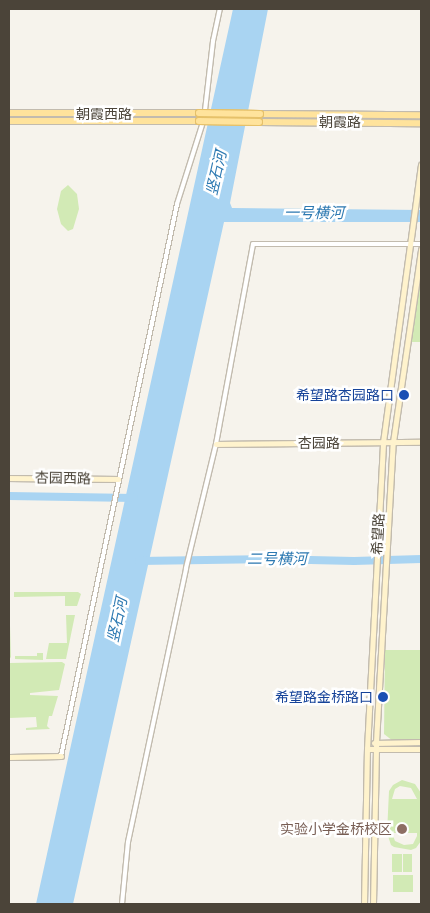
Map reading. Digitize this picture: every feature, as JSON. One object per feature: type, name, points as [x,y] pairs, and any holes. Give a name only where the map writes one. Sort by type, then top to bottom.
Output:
[{"type":"main road","name":"朝霞西路","points":[[9,113],[260,114]]},
{"type":"main road","name":"朝霞路","points":[[260,114],[421,115]]},
{"type":"main road","name":"朝霞西路","points":[[9,121],[259,122]]},
{"type":"main road","name":"朝霞路","points":[[259,122],[421,123]]},
{"type":"main road","name":"希望路","points":[[364,904],[368,746],[382,442],[421,166]]},
{"type":"main road","name":"希望路","points":[[373,904],[376,742],[393,442],[421,249]]},
{"type":"main road","name":"杏园路","points":[[216,444],[421,442]]},
{"type":"main road","name":"杏园西路","points":[[9,478],[118,479]]},
{"type":"main road","points":[[368,746],[376,742],[421,742]]},
{"type":"main road","points":[[368,746],[377,749],[421,749]]},
{"type":"main road","points":[[9,757],[61,756]]},
{"type":"street","points":[[61,756],[176,204],[204,118],[213,41],[220,9]]},
{"type":"street","points":[[122,904],[128,842],[186,568],[216,444],[253,244],[421,244]]},
{"type":"green space","points":[[68,185],[77,194],[79,209],[73,229],[68,231],[61,224],[57,209],[61,191]]},
{"type":"green space","points":[[421,273],[421,342],[411,342]]},
{"type":"green space","points":[[14,592],[78,592],[81,594],[77,606],[65,606],[65,596],[14,597]]},
{"type":"green space","points":[[9,594],[11,657],[9,660]]},
{"type":"green space","points":[[66,615],[75,615],[66,659],[46,659],[49,643],[67,643]]},
{"type":"green space","points":[[385,650],[421,650],[421,741],[393,741],[384,734]]},
{"type":"green space","points":[[37,653],[43,653],[43,660],[15,659],[15,656],[37,656]]},
{"type":"green space","points":[[62,662],[65,664],[59,690],[30,693],[30,695],[58,696],[52,716],[49,716],[47,726],[50,729],[26,730],[26,728],[37,727],[36,717],[9,718],[9,663]]},
{"type":"green space","points":[[402,780],[415,784],[421,793],[421,841],[416,848],[411,850],[391,845],[387,833],[389,791],[393,785]],"holes":[[[400,786],[411,788],[417,799],[392,799],[395,789]],[[392,833],[417,833],[417,836],[413,844],[404,845],[395,841]]]},
{"type":"green space","points":[[392,854],[402,854],[402,872],[392,872]]},
{"type":"green space","points":[[403,854],[412,854],[412,872],[403,872]]},
{"type":"green space","points":[[393,875],[413,875],[413,892],[393,892]]},
{"type":"water","points":[[233,9],[268,9],[230,203],[232,208],[421,210],[421,222],[224,222],[73,904],[36,904]]},
{"type":"waterway","points":[[9,496],[134,498]]},
{"type":"waterway","name":"二号横河","points":[[139,561],[267,559],[354,561],[421,559]]},
{"type":"place","name":"希望路杏园路口","points":[[404,395]]},
{"type":"place","name":"希望路金桥路口","points":[[383,697]]},
{"type":"place","name":"实验小学金桥校区","points":[[402,829]]},
{"type":"water label","name":"竖石河","points":[[217,173]]},
{"type":"water label","name":"一号横河","points":[[314,214]]},
{"type":"water label","name":"竖石河","points":[[118,620]]}]
